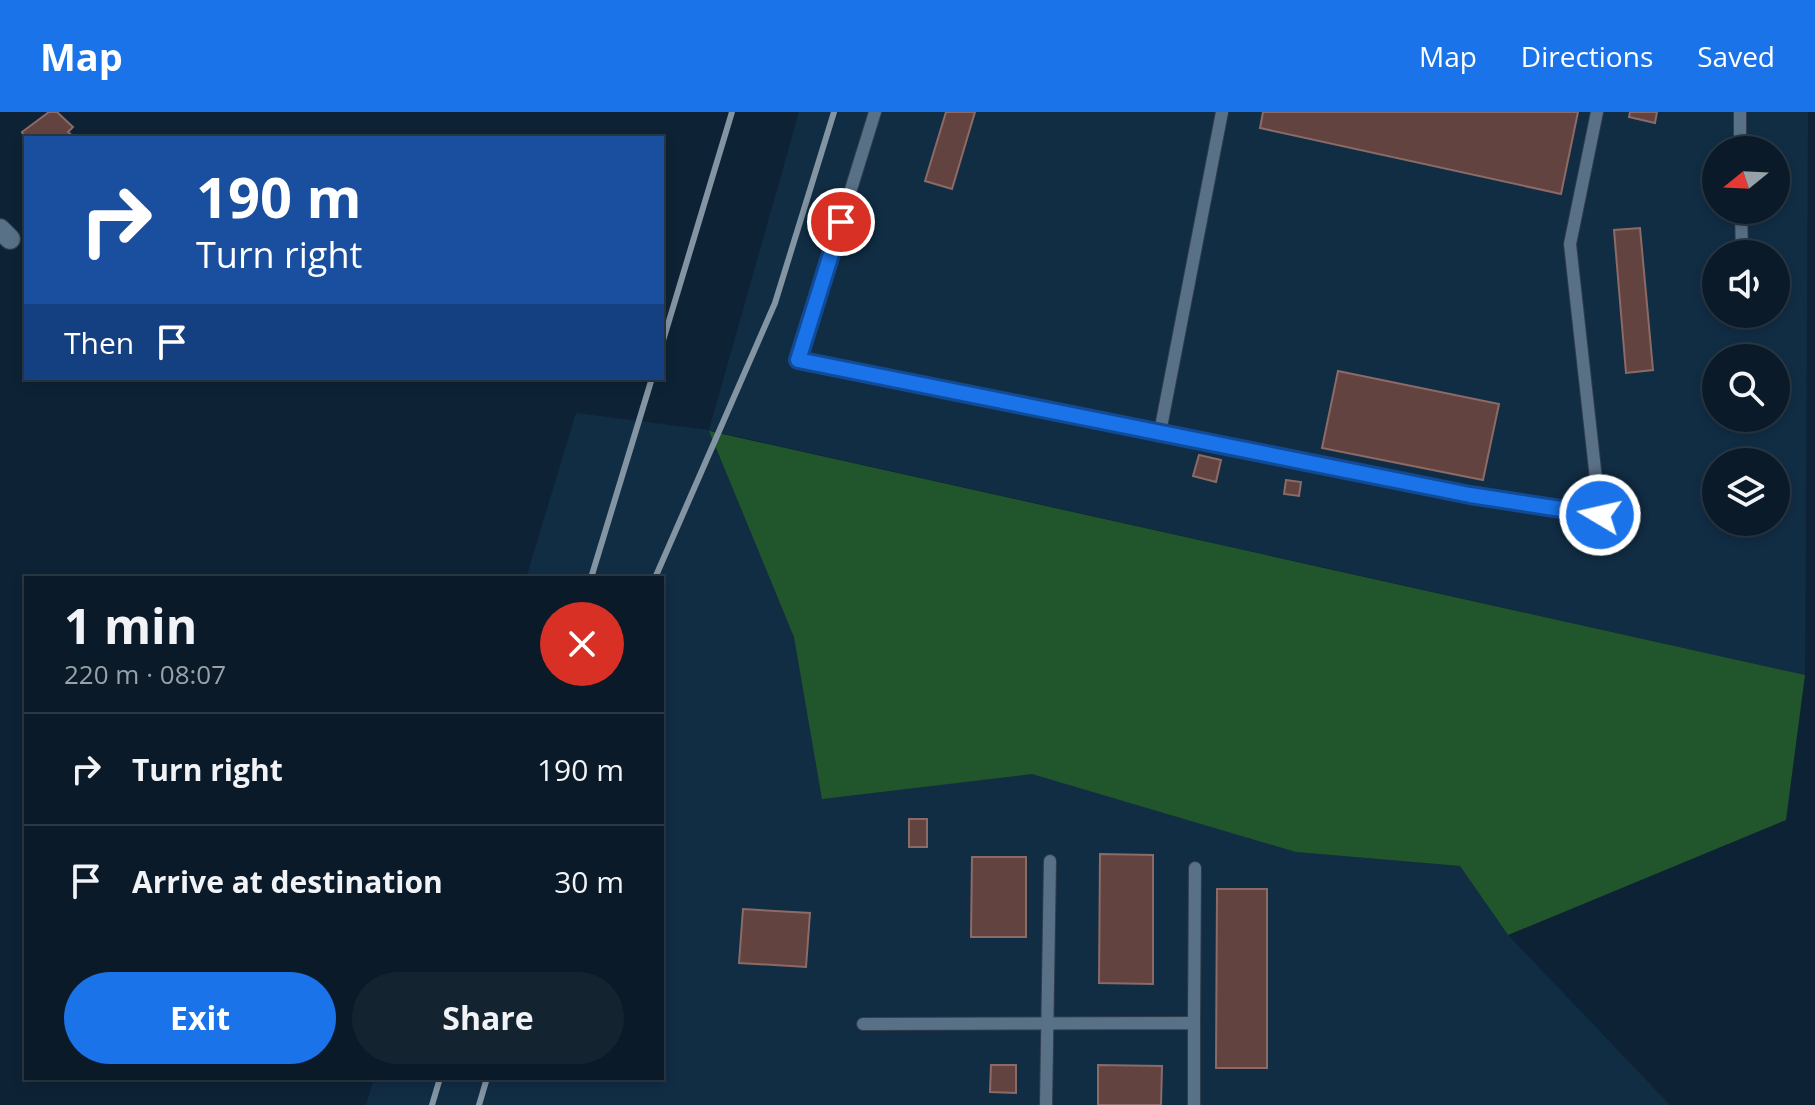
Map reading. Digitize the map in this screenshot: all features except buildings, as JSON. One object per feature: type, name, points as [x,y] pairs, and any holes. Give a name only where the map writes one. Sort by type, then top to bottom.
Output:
[{"type":"lane","points":[[875,112],[798,360],[1470,495],[1600,515],[1570,244],[1597,112]]},
{"type":"lane","points":[[1160,432],[1222,112]]},
{"type":"lane","points":[[1740,112],[1740,136]]},
{"type":"lane","points":[[1046,1105],[1050,861]]},
{"type":"lane","points":[[1194,1105],[1195,868]]},
{"type":"lane","points":[[863,1024],[1194,1023]]},
{"type":"shaded area","points":[[799,112],[1808,112],[1805,675],[712,431],[1296,852],[1460,866],[1508,935],[1670,1105],[366,1105],[373,1080],[664,1080],[664,576],[527,576],[576,413],[709,430]]},
{"type":"green space","points":[[709,431],[1805,675],[1786,820],[1508,935],[1460,866],[1296,852],[1032,774],[822,799],[794,637]]},
{"type":"railway","points":[[664,337],[732,112]]},
{"type":"railway","points":[[656,576],[775,303],[834,112]]},
{"type":"railway","points":[[592,576],[651,380]]},
{"type":"railway","points":[[432,1105],[439,1080]]},
{"type":"railway","points":[[479,1105],[486,1080]]},
{"type":"route","points":[[841,222],[798,360],[1470,495],[1600,515]]}]
